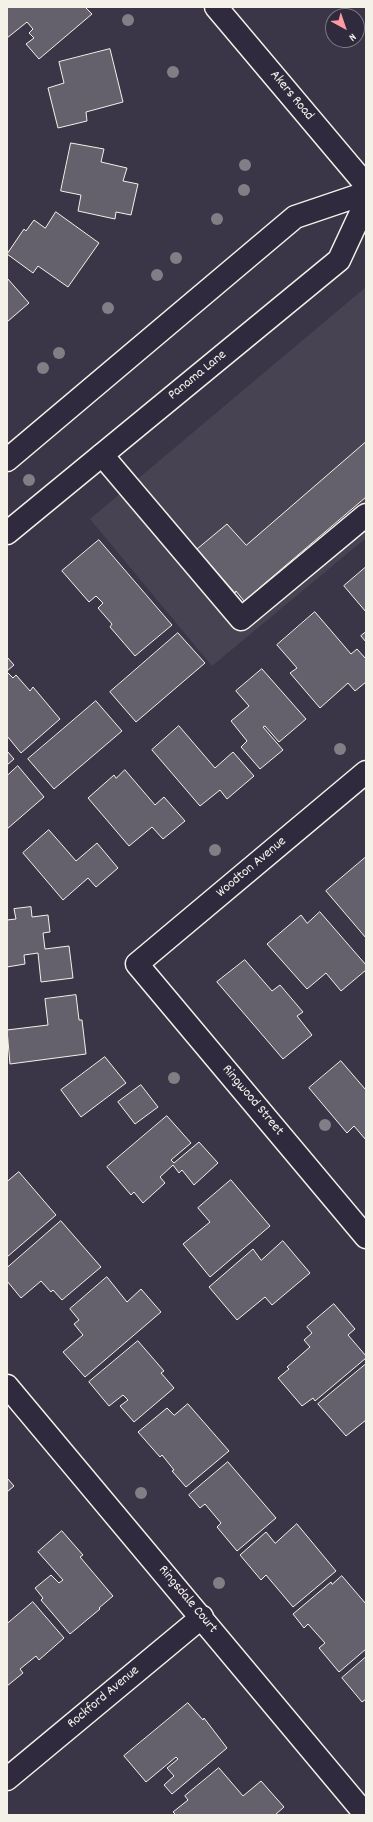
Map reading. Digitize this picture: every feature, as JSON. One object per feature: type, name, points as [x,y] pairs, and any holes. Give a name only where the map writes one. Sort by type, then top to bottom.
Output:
[{"type":"street","name":"Akers Road","points":[[216,7],[366,185]]},
{"type":"street","points":[[7,460],[295,217],[366,193]]},
{"type":"street","name":"Panama Lane","points":[[7,533],[339,260],[366,202]]},
{"type":"street","points":[[102,455],[241,619],[366,515]]},
{"type":"street","name":"Woodton Avenue","points":[[137,964],[366,772]]},
{"type":"street","name":"Ringwood Street","points":[[137,964],[366,1237]]},
{"type":"street","name":"Ringsdale Court","points":[[7,1386],[202,1617],[366,1815]]},
{"type":"street","name":"Rockford Avenue","points":[[7,1779],[202,1617]]},
{"type":"shaded area","points":[[366,287],[366,538],[212,666],[90,519]]},
{"type":"building","points":[[7,7],[85,7],[92,14],[39,59],[26,44],[34,38],[29,33],[33,29],[27,22],[7,38]]},
{"type":"building","points":[[110,49],[123,102],[86,112],[87,121],[58,128],[48,88],[64,83],[59,62]]},
{"type":"building","points":[[71,143],[104,149],[101,162],[127,168],[123,181],[138,184],[131,215],[116,212],[115,219],[78,211],[81,195],[61,191]]},
{"type":"building","points":[[56,212],[99,243],[68,287],[38,266],[33,273],[7,254],[24,229],[26,231],[34,220],[45,228]]},
{"type":"building","points":[[7,278],[29,303],[7,322]]},
{"type":"building","points":[[366,442],[366,497],[244,601],[236,591],[235,593],[197,549],[227,524],[246,545]]},
{"type":"building","points":[[99,540],[172,625],[135,656],[110,627],[112,624],[98,608],[103,603],[96,596],[89,602],[62,571]]},
{"type":"building","points":[[366,567],[366,612],[344,586]]},
{"type":"building","points":[[315,612],[351,654],[357,649],[366,659],[366,682],[355,691],[348,683],[320,708],[290,673],[297,668],[277,645]]},
{"type":"building","points":[[366,632],[366,642],[361,636]]},
{"type":"building","points":[[178,633],[205,663],[136,722],[110,692]]},
{"type":"building","points":[[7,657],[14,665],[7,671]]},
{"type":"building","points":[[262,669],[306,719],[279,742],[265,726],[263,727],[283,750],[260,769],[241,747],[247,741],[231,721],[249,706],[236,691]]},
{"type":"building","points":[[7,672],[13,678],[16,675],[30,691],[33,687],[60,719],[21,753],[7,736]]},
{"type":"building","points":[[96,701],[122,731],[54,789],[28,759]]},
{"type":"building","points":[[179,726],[215,768],[233,752],[254,776],[227,799],[220,790],[200,806],[152,750]]},
{"type":"building","points":[[7,751],[14,759],[7,765]]},
{"type":"building","points":[[18,766],[44,797],[7,829],[7,776]]},
{"type":"building","points":[[125,770],[155,805],[164,797],[185,821],[163,839],[152,827],[129,846],[88,798],[114,775],[116,778]]},
{"type":"building","points":[[49,830],[76,861],[97,843],[118,868],[96,887],[88,878],[63,900],[23,853]]},
{"type":"building","points":[[366,857],[366,938],[326,891]]},
{"type":"building","points":[[31,907],[32,917],[48,915],[50,932],[43,933],[45,949],[69,946],[73,978],[41,982],[38,953],[24,955],[25,964],[7,967],[7,920],[16,919],[14,909]]},
{"type":"building","points":[[320,912],[366,965],[366,970],[341,991],[326,973],[307,989],[267,944],[301,915],[307,923]]},
{"type":"building","points":[[245,960],[272,991],[280,985],[303,1012],[297,1016],[312,1035],[283,1059],[217,982]]},
{"type":"building","points":[[76,995],[79,1020],[82,1020],[86,1054],[10,1064],[7,1030],[48,1025],[45,999]]},
{"type":"building","points":[[105,1057],[126,1083],[81,1117],[61,1090]]},
{"type":"building","points":[[341,1061],[365,1089],[366,1088],[366,1140],[354,1126],[347,1133],[309,1088]]},
{"type":"building","points":[[141,1085],[158,1107],[135,1124],[118,1102]]},
{"type":"building","points":[[167,1116],[191,1143],[171,1160],[174,1163],[199,1142],[218,1163],[194,1185],[182,1170],[179,1173],[173,1165],[160,1177],[165,1183],[143,1203],[134,1192],[131,1195],[107,1167]]},
{"type":"building","points":[[19,1172],[56,1215],[7,1257],[7,1182]]},
{"type":"building","points":[[231,1180],[270,1226],[210,1277],[183,1244],[210,1222],[198,1208]]},
{"type":"building","points":[[61,1221],[101,1267],[62,1300],[53,1290],[51,1292],[41,1281],[21,1298],[7,1281],[7,1268]]},
{"type":"building","points":[[283,1241],[310,1273],[272,1305],[265,1297],[237,1320],[209,1287],[253,1249],[261,1260]]},
{"type":"building","points":[[107,1277],[127,1302],[141,1289],[161,1312],[85,1377],[63,1352],[83,1335],[74,1324],[79,1320],[70,1309]]},
{"type":"building","points":[[334,1304],[355,1329],[348,1335],[366,1356],[366,1358],[315,1401],[313,1398],[302,1406],[278,1378],[289,1369],[287,1367],[310,1347],[304,1340],[312,1333],[307,1327]]},
{"type":"building","points":[[138,1341],[164,1371],[161,1373],[174,1388],[134,1422],[120,1406],[128,1400],[123,1395],[109,1406],[89,1382]]},
{"type":"building","points":[[366,1364],[366,1420],[346,1436],[318,1404]]},
{"type":"building","points":[[188,1404],[229,1451],[186,1487],[172,1471],[174,1470],[162,1455],[160,1457],[138,1432],[167,1408],[174,1415]]},
{"type":"building","points":[[228,1462],[276,1518],[237,1551],[217,1527],[221,1523],[205,1504],[200,1508],[189,1495]]},
{"type":"building","points":[[7,1478],[14,1486],[7,1492]]},
{"type":"building","points":[[297,1524],[336,1571],[293,1607],[266,1575],[261,1580],[240,1555],[266,1532],[275,1543]]},
{"type":"building","points":[[62,1531],[83,1555],[80,1557],[113,1596],[70,1634],[41,1600],[43,1598],[35,1588],[51,1575],[59,1583],[63,1580],[38,1552]]},
{"type":"building","points":[[342,1576],[366,1604],[366,1649],[339,1672],[319,1648],[325,1643],[308,1624],[304,1628],[293,1614],[331,1582],[332,1584]]},
{"type":"building","points":[[33,1602],[64,1638],[39,1660],[36,1656],[20,1669],[23,1673],[7,1686],[7,1624]]},
{"type":"building","points":[[366,1657],[366,1699],[362,1702],[342,1678]]},
{"type":"building","points":[[188,1703],[203,1720],[204,1718],[227,1748],[172,1794],[164,1785],[174,1776],[167,1768],[178,1759],[176,1757],[146,1782],[124,1756]]},
{"type":"building","points":[[219,1768],[243,1796],[261,1781],[284,1807],[275,1815],[176,1815],[173,1812],[188,1800],[185,1796]]}]
